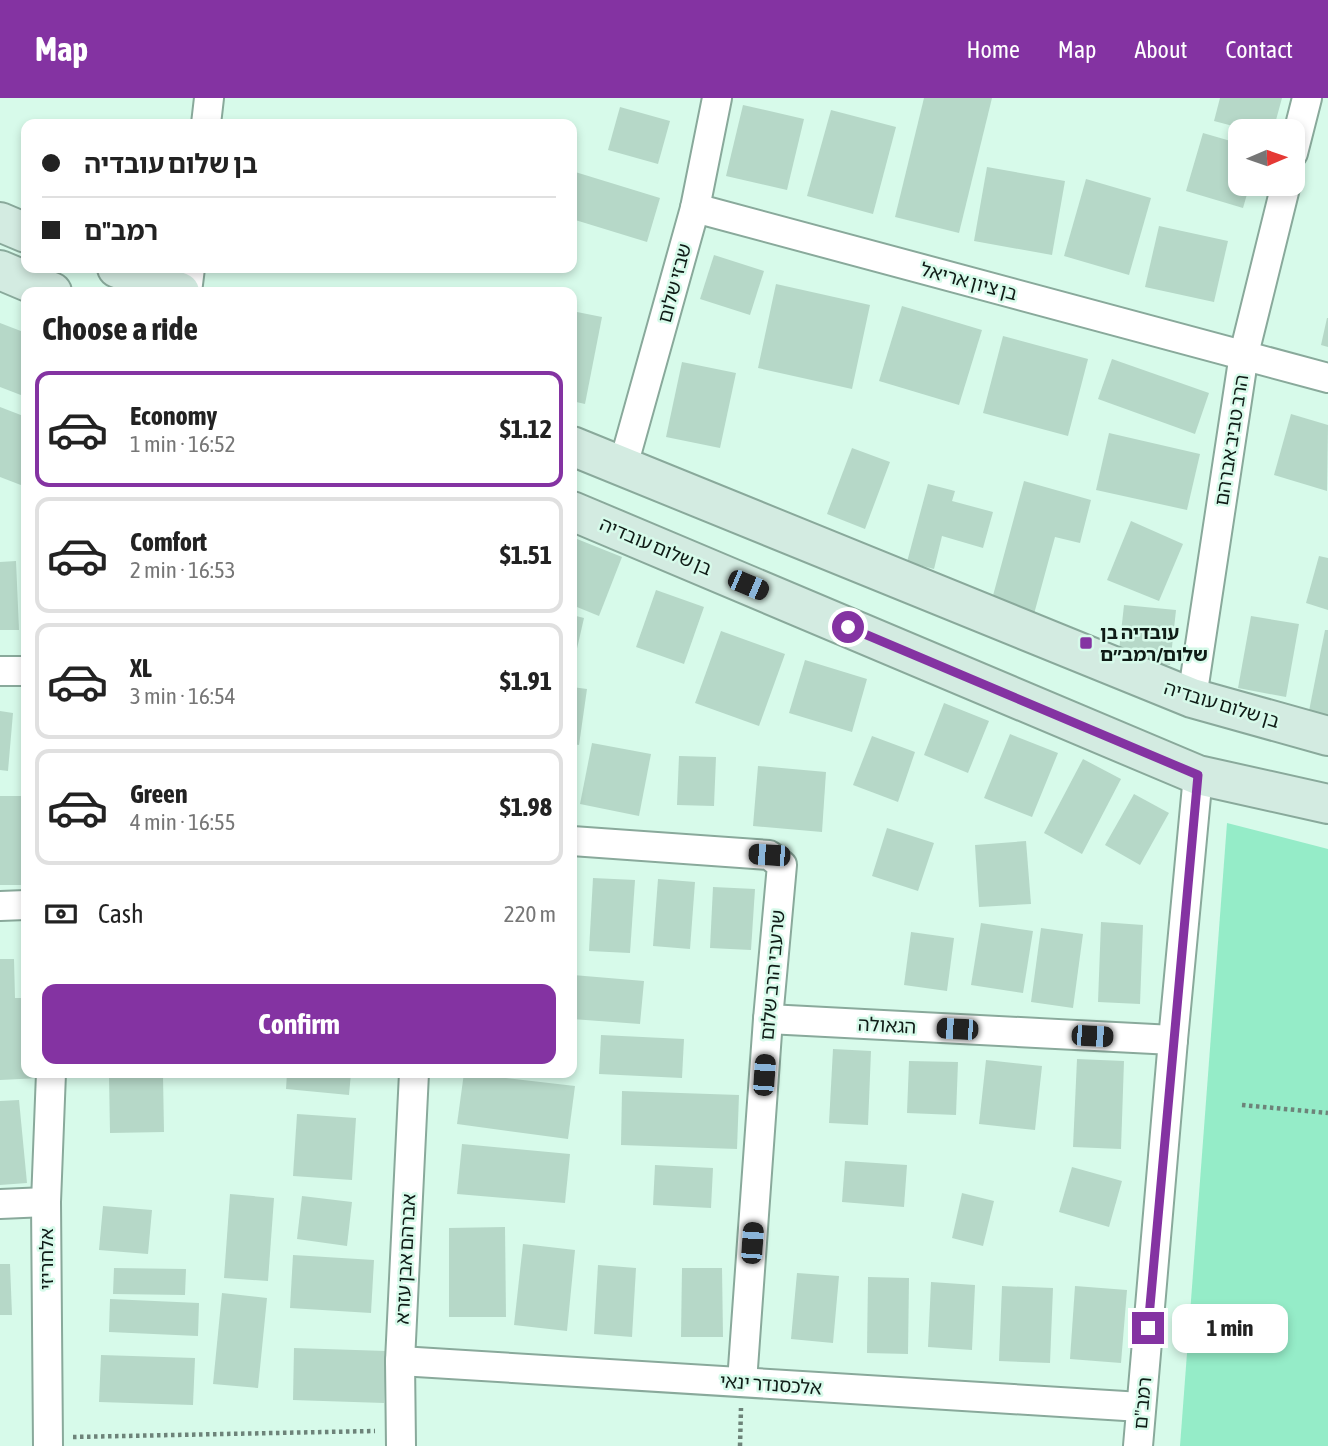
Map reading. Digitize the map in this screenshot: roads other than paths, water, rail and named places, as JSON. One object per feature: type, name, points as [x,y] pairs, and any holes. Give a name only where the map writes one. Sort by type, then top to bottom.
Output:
[{"type":"main road","points":[[0,222],[21,231]]},
{"type":"main road","points":[[0,270],[40,287]]},
{"type":"main road","points":[[130,273],[167,287]]},
{"type":"main road","name":"בן שלום עובדיה","points":[[577,448],[1192,698],[1328,736]]},
{"type":"main road","name":"בן שלום עובדיה","points":[[577,513],[1198,775],[1328,804]]},
{"type":"street","points":[[207,119],[209,98]]},
{"type":"street","name":"שבזי שלום","points":[[623,466],[695,208],[717,98]]},
{"type":"street","name":"הרב טביב אברהם","points":[[1192,698],[1244,355],[1283,196]]},
{"type":"street","name":"בן ציון אריאל","points":[[695,208],[1328,378]]},
{"type":"street","points":[[0,671],[21,671]]},
{"type":"street","name":"רמב\"ם","points":[[1138,1446],[1198,775]]},
{"type":"street","name":"שרעבי הרב שלום","points":[[577,841],[769,855],[782,865],[742,1382]]},
{"type":"street","points":[[0,906],[21,905]]},
{"type":"street","name":"הגאולה","points":[[768,1019],[1173,1040]]},
{"type":"street","name":"אלחריזי","points":[[48,1442],[46,1202],[51,1078]]},
{"type":"street","name":"אברהם אבן עזרא","points":[[401,1438],[400,1362],[414,1078]]},
{"type":"street","points":[[0,1204],[46,1202]]},
{"type":"street","name":"אלכסנדר ינאי","points":[[400,1362],[1141,1407]]},
{"type":"place","name":"עובדיה בן שלום/רמב״ם","points":[[1086,643]]}]
